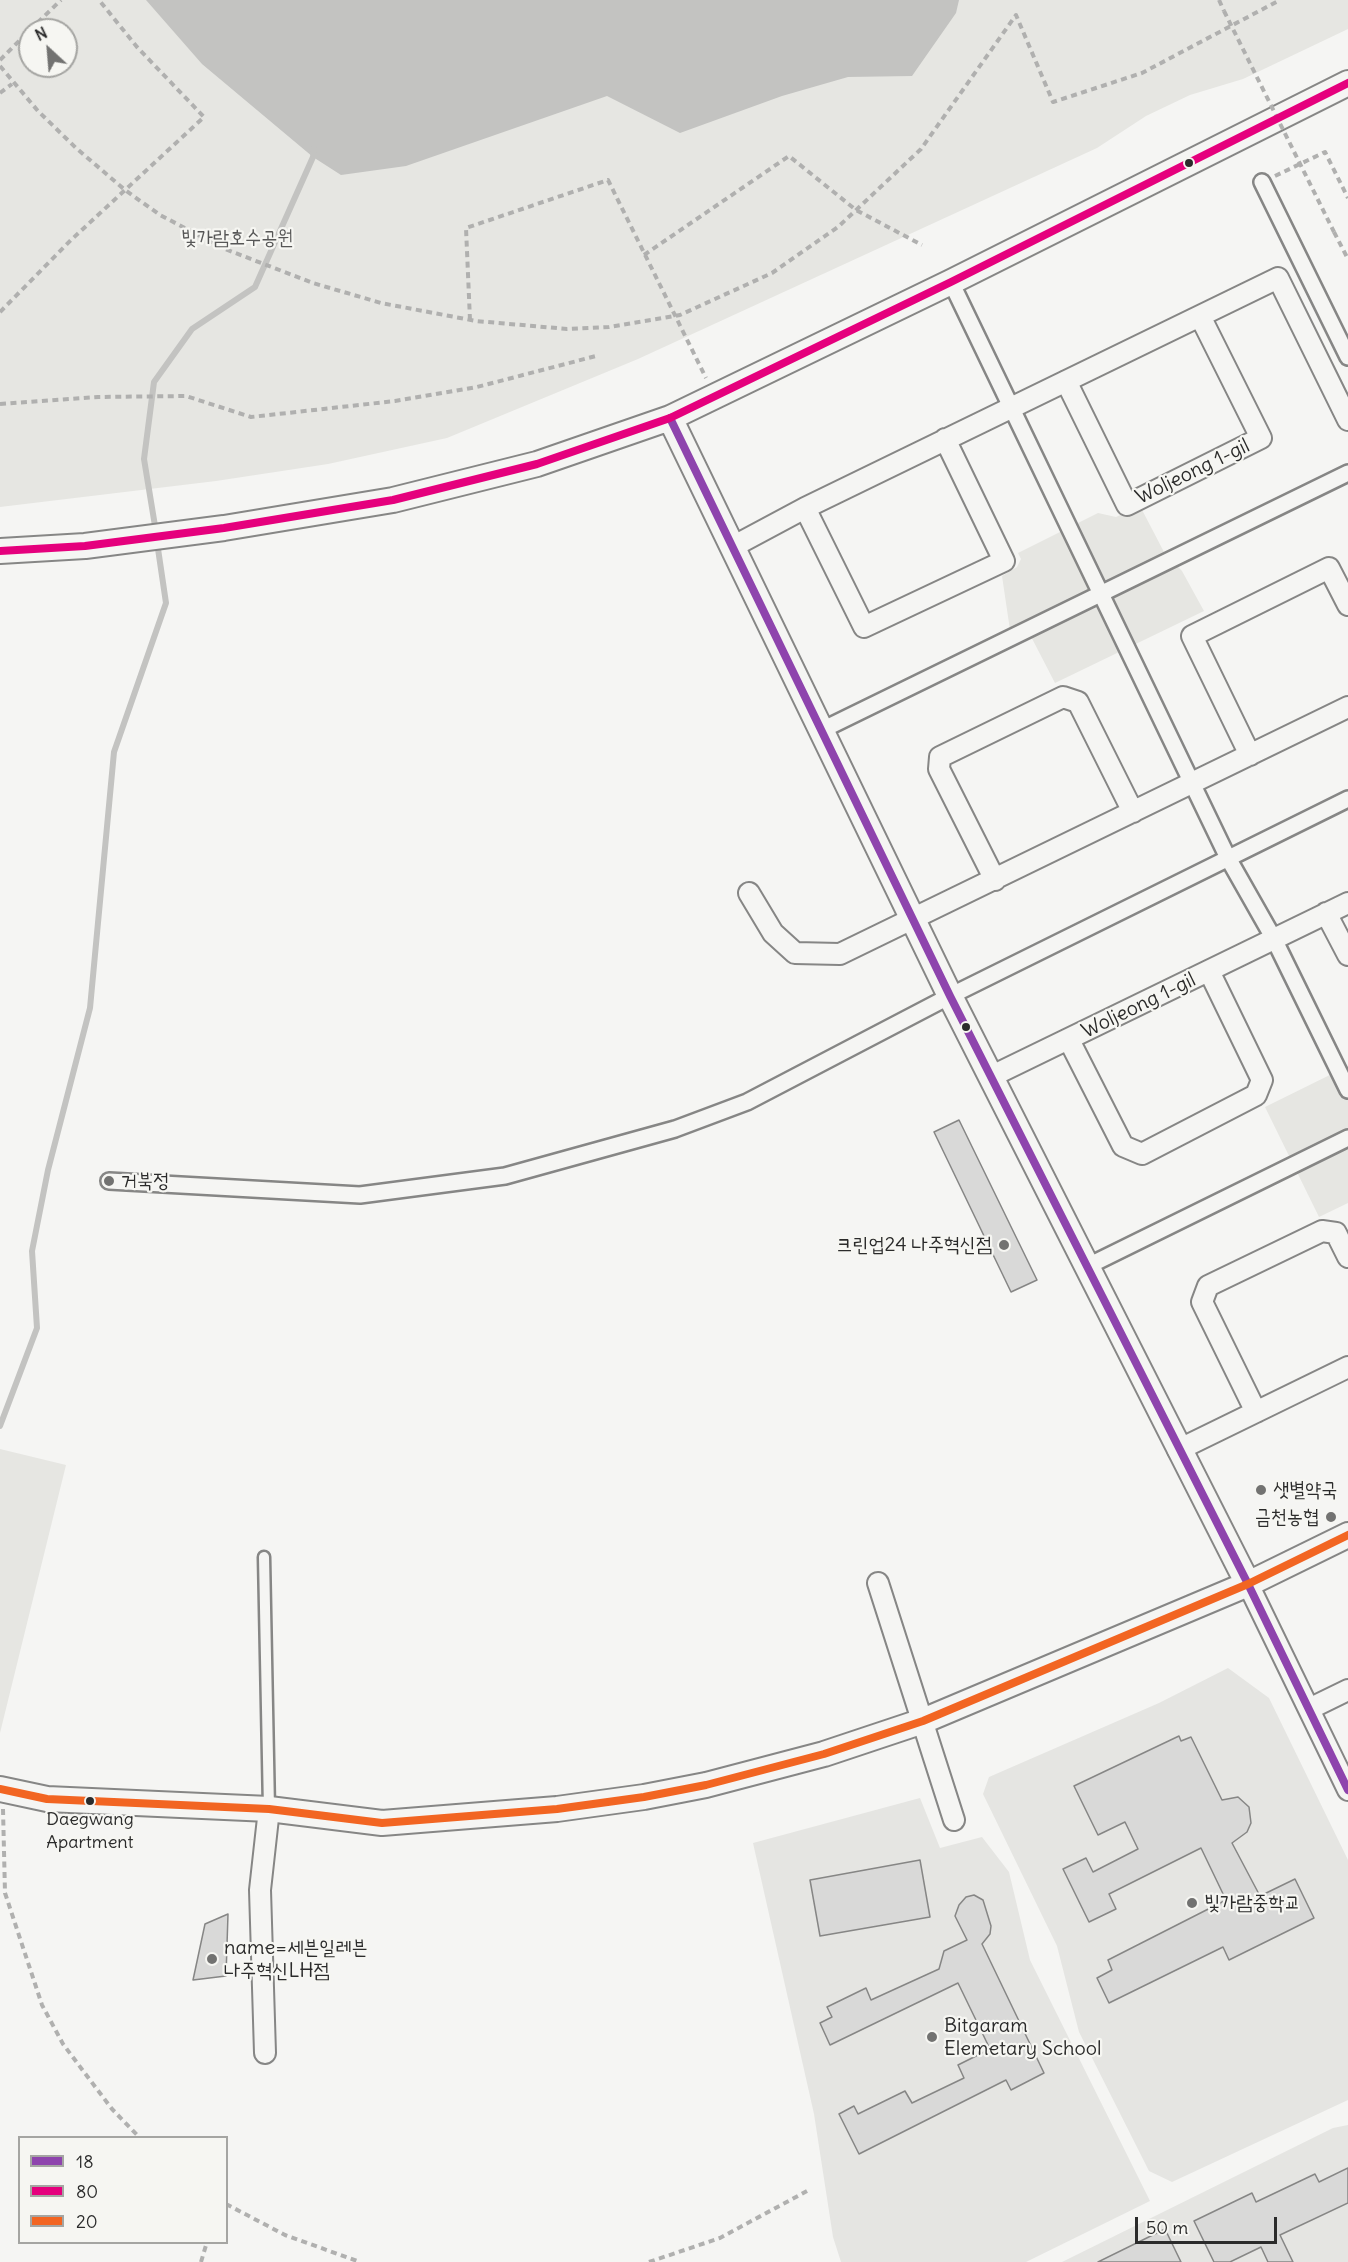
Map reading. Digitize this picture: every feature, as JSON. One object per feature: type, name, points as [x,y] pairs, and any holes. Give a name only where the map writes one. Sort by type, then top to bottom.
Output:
[{"type":"street","points":[[0,551],[86,546],[224,528],[393,500],[537,464],[670,418],[951,282],[1348,83]]},
{"type":"street","points":[[1262,183],[1348,357]]},
{"type":"street","points":[[734,546],[805,508],[1278,278],[1348,420]]},
{"type":"street","points":[[951,282],[1191,784],[1228,858],[1274,939],[1348,1090]]},
{"type":"street","name":"Woljeong 1-gil","points":[[1066,381],[1127,505],[1261,438],[1200,316]]},
{"type":"street","points":[[670,418],[990,1077],[1248,1584],[1348,1790]]},
{"type":"street","points":[[805,508],[864,627],[1004,561],[945,440]]},
{"type":"street","points":[[822,730],[1348,473]]},
{"type":"street","points":[[1250,755],[1192,636],[1329,568],[1348,605]]},
{"type":"street","points":[[995,880],[939,769],[940,757],[950,752],[1063,697],[1078,702],[1133,812]]},
{"type":"street","points":[[749,893],[773,933],[795,953],[840,954],[1348,707]]},
{"type":"street","points":[[109,1181],[360,1195],[506,1176],[675,1129],[747,1102],[950,996],[1348,799]]},
{"type":"street","name":"Woljeong 1-gil","points":[[990,1077],[1348,903]]},
{"type":"street","points":[[1326,914],[1348,955]]},
{"type":"street","name":"Woljeong 1-gil","points":[[1069,1040],[1123,1146],[1142,1154],[1256,1095],[1262,1080],[1209,971]]},
{"type":"street","points":[[1088,1266],[1348,1138]]},
{"type":"street","points":[[1256,1412],[1203,1302],[1208,1286],[1322,1231],[1336,1233],[1348,1257]]},
{"type":"street","points":[[1178,1450],[1348,1367]]},
{"type":"street","points":[[1,1790],[47,1798],[269,1809],[382,1823],[557,1809],[706,1785],[824,1754],[923,1721],[1248,1584],[1348,1535]]},
{"type":"street","points":[[878,1583],[954,1820]]},
{"type":"street","points":[[1309,1709],[1348,1690]]},
{"type":"street","points":[[265,2053],[260,1890],[269,1809]]},
{"type":"lane","points":[[264,1557],[269,1809]]},
{"type":"path","points":[[42,18],[61,0]]},
{"type":"path","points":[[0,312],[125,190],[204,117],[137,46],[99,0]]},
{"type":"path","points":[[1219,0],[1348,259]]},
{"type":"path","points":[[0,66],[12,84],[76,148],[125,190],[160,215],[225,249],[313,283],[381,303],[470,320],[567,329],[609,327],[674,316],[772,273],[838,227],[921,149],[1016,15],[1053,102],[1142,73],[1280,0]]},
{"type":"path","points":[[0,60],[18,42]]},
{"type":"path","points":[[0,93],[12,84]]},
{"type":"path","points":[[1262,183],[1325,152],[1348,198]]},
{"type":"path","points":[[644,255],[789,156],[856,210],[922,245]]},
{"type":"path","points":[[470,320],[466,228],[608,180],[716,397]]},
{"type":"path","points":[[0,404],[186,396],[251,417],[395,401],[465,389],[534,374],[596,356]]},
{"type":"path","points":[[1,1790],[5,1893],[42,2005],[63,2044],[112,2109],[138,2136]]},
{"type":"path","points":[[649,2262],[720,2238],[807,2191]]},
{"type":"path","points":[[228,2205],[285,2235],[360,2262]]},
{"type":"path","points":[[201,2262],[206,2244]]},
{"type":"shaded area","points":[[146,0],[959,0],[956,13],[912,76],[848,77],[782,96],[680,133],[607,96],[406,166],[341,175],[313,157],[202,64]]},
{"type":"shaded area","name":"빛가람중학교","points":[[1228,1668],[1269,1698],[1348,1860],[1348,2100],[1172,2182],[1149,2171],[1079,2032],[1057,1946],[983,1794],[989,1777],[1159,1703]]},
{"type":"shaded area","name":"Bitgaram Elemetary School","points":[[920,1798],[940,1848],[982,1837],[1009,1872],[1030,1960],[1150,2201],[1026,2262],[841,2262],[833,2237],[814,2114],[753,1843]]},
{"type":"shaded area","points":[[1348,2125],[1348,2262],[1062,2262],[1333,2128]]},
{"type":"green space","name":"빛가람호수공원","points":[[0,0],[1348,0],[1348,29],[1243,79],[1190,95],[1146,116],[1097,148],[638,359],[447,438],[328,464],[216,481],[0,507]]},
{"type":"green space","points":[[1140,506],[1164,552],[1182,571],[1204,611],[1055,683],[1024,623],[1010,630],[1002,576],[1017,567],[1021,559],[1018,553],[1098,513],[1116,517]]},
{"type":"green space","points":[[1348,1066],[1348,1203],[1319,1217],[1265,1107]]},
{"type":"green space","points":[[0,1449],[66,1465],[0,1733]]},
{"type":"building","points":[[959,1120],[1037,1280],[1011,1292],[934,1132]]},
{"type":"building","points":[[1179,1736],[1181,1741],[1191,1737],[1222,1800],[1238,1797],[1249,1807],[1251,1823],[1247,1832],[1232,1843],[1260,1896],[1295,1879],[1314,1918],[1229,1960],[1223,1947],[1109,2003],[1097,1978],[1112,1970],[1108,1960],[1226,1900],[1201,1848],[1109,1894],[1116,1909],[1089,1922],[1063,1869],[1086,1858],[1093,1872],[1138,1849],[1125,1822],[1098,1835],[1074,1786]]},
{"type":"building","points":[[920,1860],[930,1917],[820,1936],[810,1880]]},
{"type":"building","points":[[974,1895],[983,1900],[991,1926],[990,1934],[982,1944],[1044,2073],[1011,2090],[1006,2080],[859,2154],[839,2114],[854,2106],[858,2114],[905,2091],[912,2103],[964,2078],[958,2065],[990,2049],[958,1983],[830,2045],[820,2023],[832,2017],[827,2007],[866,1988],[871,2000],[939,1969],[944,1951],[967,1940],[955,1916],[959,1905],[966,1897]]},
{"type":"building","name":"name=세븐일레븐 나주혁신LH점","points":[[228,1914],[226,1976],[193,1980],[205,1924]]},
{"type":"building","points":[[1348,2168],[1348,2203],[1280,2235],[1293,2262],[1268,2262],[1261,2247],[1230,2262],[1214,2262],[1194,2221],[1252,2193],[1256,2202],[1315,2174],[1319,2182]]},
{"type":"building","points":[[1165,2229],[1181,2262],[1098,2262]]},
{"type":"waterway","points":[[156,532],[144,459],[154,382],[192,329],[255,287],[313,157],[314,149]]},
{"type":"waterway","points":[[0,1426],[37,1328],[32,1251],[48,1170],[90,1008],[114,752],[166,603],[157,542]]},
{"type":"transit line","name":"80","points":[[0,551],[85,546],[224,528],[393,500],[537,464],[670,418],[951,282],[1348,83]]},
{"type":"transit line","name":"18","points":[[670,418],[950,996],[1248,1584],[1348,1790]]},
{"type":"transit line","name":"20","points":[[0,1789],[47,1799],[269,1809],[382,1823],[557,1809],[644,1797],[706,1785],[824,1754],[923,1721],[1248,1584],[1348,1535]]},
{"type":"place","name":"거북정","points":[[109,1181]]},
{"type":"place","name":"크린업24 나주혁신점","points":[[1004,1245]]},
{"type":"place","name":"샛별약국","points":[[1261,1490]]},
{"type":"place","name":"금천농협","points":[[1331,1517]]},
{"type":"place","name":"Daegwang Apartment","points":[[90,1801]]},
{"type":"place","name":"빛가람중학교","points":[[1192,1903]]},
{"type":"place","name":"name=세븐일레븐 나주혁신LH점","points":[[212,1959]]},
{"type":"place","name":"Bitgaram Elemetary School","points":[[932,2037]]}]
